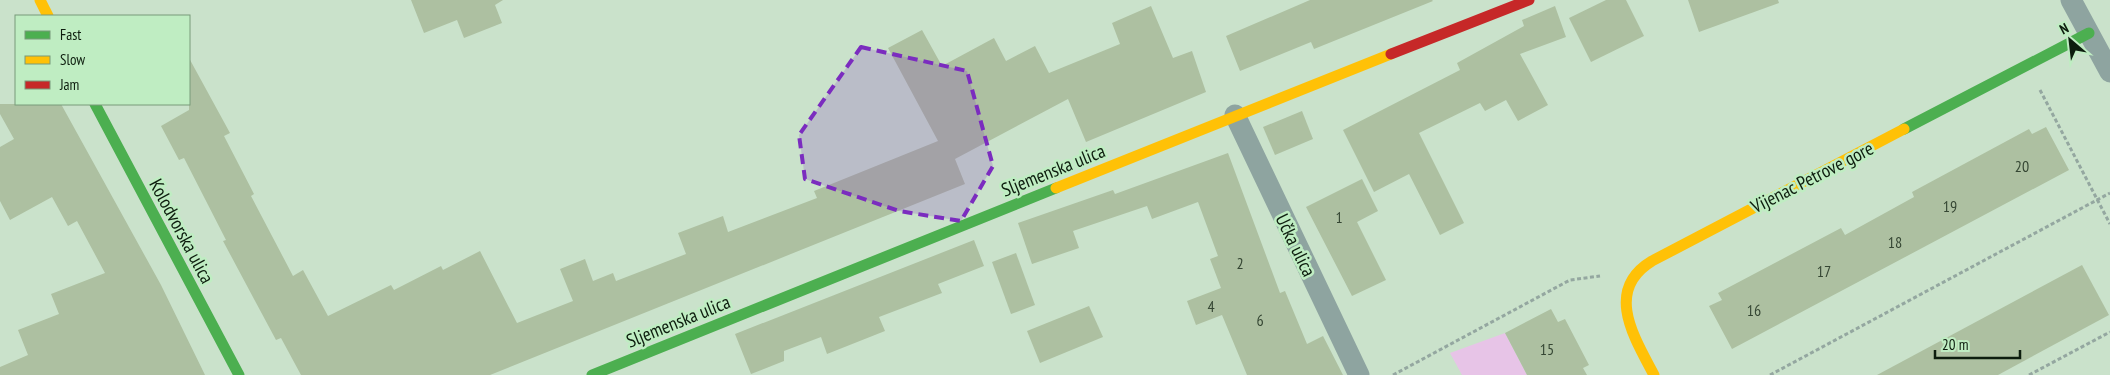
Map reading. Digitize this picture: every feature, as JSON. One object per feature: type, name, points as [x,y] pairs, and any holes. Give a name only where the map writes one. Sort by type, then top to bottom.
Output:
[{"type":"street","points":[[40,0],[48,15]]},
{"type":"street","name":"Sljemenska ulica","points":[[592,375],[1235,115],[1529,0]]},
{"type":"street","points":[[2071,0],[2110,72]]},
{"type":"street","name":"Vijenac Petrove gore","points":[[1635,273],[1652,261],[2089,33]]},
{"type":"street","name":"Kolodvorska ulica","points":[[96,105],[239,375]]},
{"type":"street","name":"Učka ulica","points":[[1235,115],[1359,375]]},
{"type":"street","points":[[1635,273],[1627,290],[1626,311],[1632,334],[1654,375]]},
{"type":"path","points":[[2027,65],[2110,224]]},
{"type":"path","points":[[1770,375],[2110,193]]},
{"type":"path","points":[[1393,375],[1570,280],[1635,273]]},
{"type":"path","points":[[2029,375],[2110,332]]},
{"type":"highlighted area","points":[[861,47],[967,71],[993,166],[961,221],[899,211],[805,179],[799,135]]},
{"type":"shaded area","points":[[1505,333],[1527,375],[1462,375],[1450,353]]},
{"type":"building","points":[[411,0],[503,0],[495,5],[502,23],[464,38],[457,20],[424,33]]},
{"type":"building","points":[[1310,0],[1433,1],[1314,49],[1311,42],[1240,71],[1226,36]]},
{"type":"building","points":[[1606,0],[1626,0],[1644,36],[1591,62],[1569,18]]},
{"type":"building","points":[[1688,0],[1778,0],[1779,3],[1699,32]]},
{"type":"building","points":[[1151,6],[1173,58],[1192,51],[1206,92],[1086,142],[1068,99],[955,159],[965,184],[490,375],[301,375],[281,338],[276,340],[223,241],[226,240],[184,158],[179,160],[161,126],[189,110],[190,60],[230,133],[224,136],[254,194],[251,196],[293,276],[303,270],[328,316],[391,285],[394,290],[441,266],[443,270],[480,251],[517,323],[573,301],[560,269],[585,259],[593,281],[613,273],[616,281],[686,254],[678,233],[723,216],[728,232],[817,198],[814,191],[938,141],[888,48],[922,30],[942,66],[994,38],[1006,61],[1035,46],[1049,73],[1120,44],[1112,23]]},
{"type":"building","points":[[1555,6],[1566,37],[1520,54],[1548,105],[1518,121],[1506,100],[1485,111],[1480,103],[1419,133],[1464,223],[1440,235],[1409,174],[1374,192],[1343,130],[1460,70],[1457,63],[1524,26],[1522,20]]},
{"type":"building","points":[[0,104],[62,105],[161,285],[205,375],[0,375],[0,367],[28,355],[18,330],[59,314],[51,294],[105,273],[77,221],[68,226],[52,197],[10,220],[0,201],[0,147],[14,139],[0,114]]},
{"type":"building","points":[[1302,111],[1313,139],[1275,155],[1263,127]]},
{"type":"building","points":[[2046,127],[2069,170],[1732,349],[1709,306],[1722,300],[1718,293],[1841,228],[1845,235],[1914,197],[1912,192],[2029,129],[2032,134]]},
{"type":"building","points":[[1228,153],[1280,293],[1285,291],[1307,344],[1323,336],[1343,375],[1247,375],[1222,315],[1196,325],[1187,301],[1221,288],[1210,259],[1218,256],[1198,202],[1152,219],[1147,206],[1073,231],[1079,248],[1032,264],[1018,223],[1113,190],[1115,194]]},
{"type":"building","points":[[1362,179],[1378,211],[1357,222],[1386,280],[1352,296],[1306,207]]},
{"type":"building","points":[[974,240],[984,266],[938,284],[942,293],[879,317],[885,331],[827,354],[821,337],[784,351],[784,361],[751,374],[735,334]]},
{"type":"building","points":[[1016,253],[1035,305],[1011,314],[992,262]]},
{"type":"building","points":[[2082,265],[2109,315],[1998,375],[1877,375]]},
{"type":"building","points":[[1089,306],[1103,337],[1040,363],[1027,331]]},
{"type":"building","points":[[1551,309],[1558,322],[1565,319],[1589,365],[1583,368],[1587,375],[1527,375],[1505,333]]},
{"type":"traffic: fast","points":[[1904,129],[2089,33]]},
{"type":"traffic: fast","points":[[96,105],[239,375]]},
{"type":"traffic: fast","points":[[592,375],[1056,188]]},
{"type":"traffic: slow","points":[[40,0],[48,15]]},
{"type":"traffic: slow","points":[[1056,188],[1391,54]]},
{"type":"traffic: slow","points":[[1654,375],[1632,330],[1628,315],[1626,300],[1629,286],[1637,273],[1652,261],[1904,129]]},
{"type":"traffic: jam","points":[[1391,54],[1529,0]]}]
